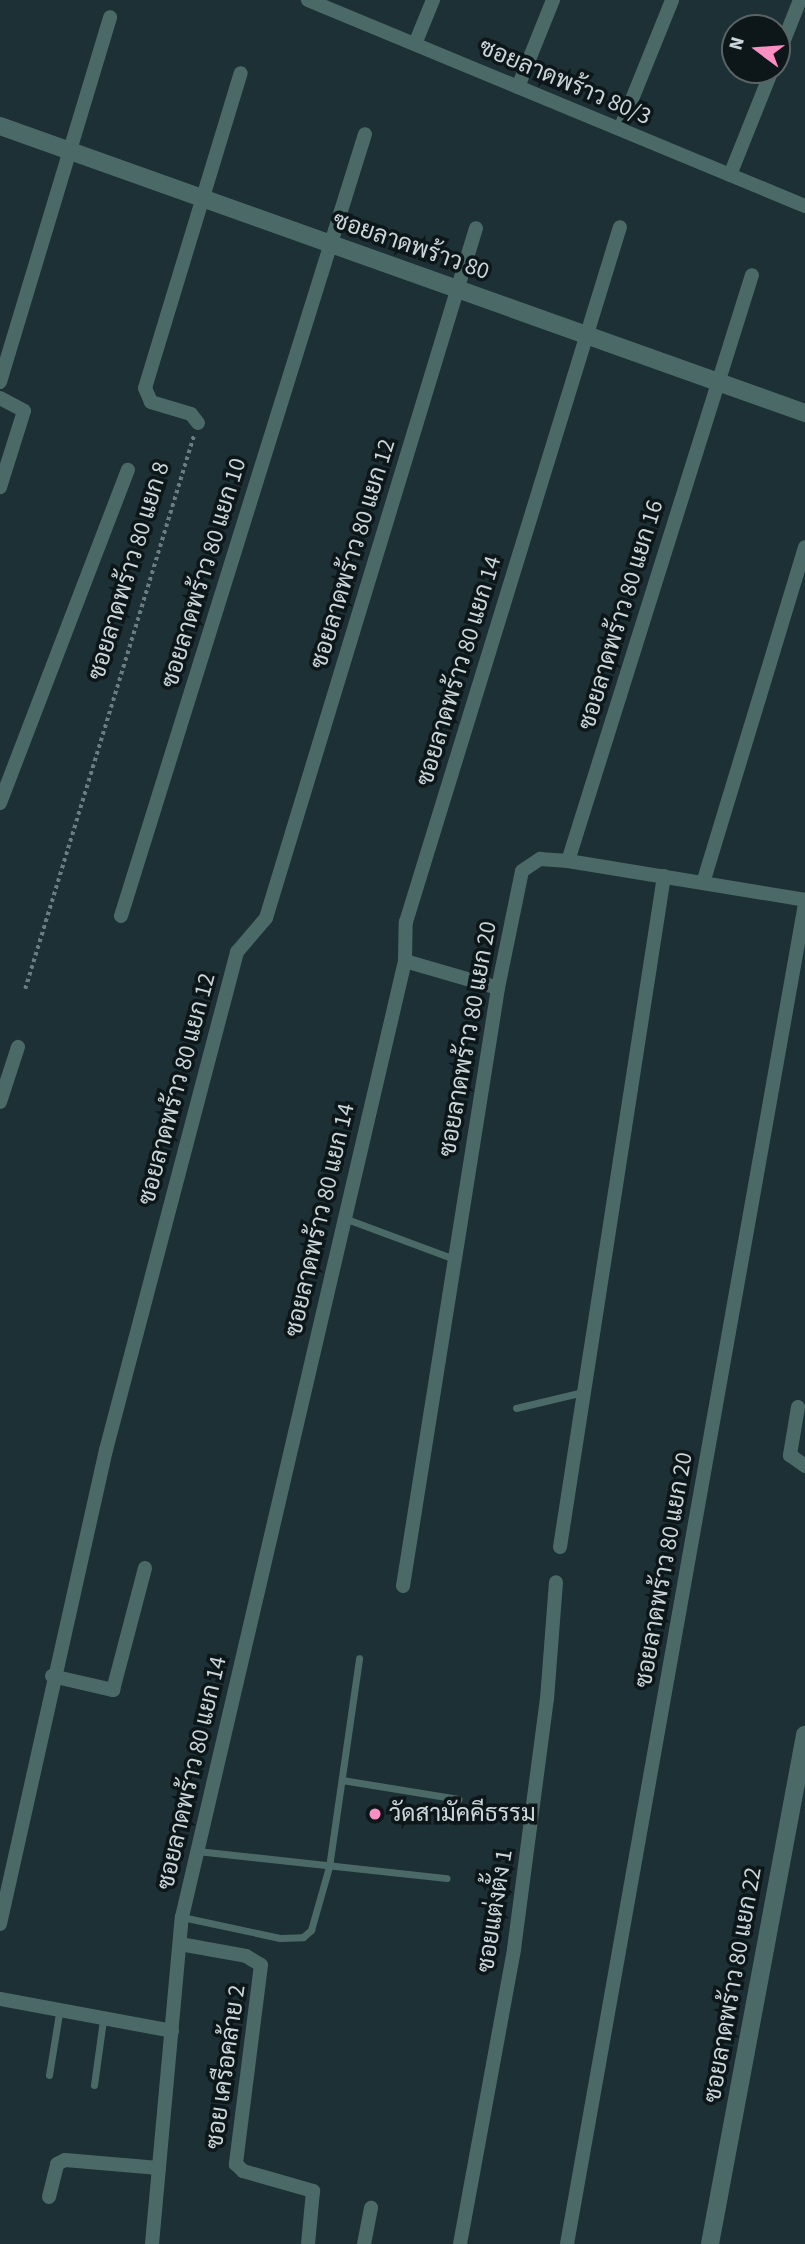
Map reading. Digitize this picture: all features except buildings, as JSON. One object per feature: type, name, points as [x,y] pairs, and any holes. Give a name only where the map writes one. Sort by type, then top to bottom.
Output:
[{"type":"street","name":"ซอยลาดพร้าว 80/3","points":[[309,0],[805,206]]},
{"type":"street","points":[[415,44],[433,0]]},
{"type":"street","points":[[518,87],[553,0]]},
{"type":"street","points":[[620,129],[672,0]]},
{"type":"street","points":[[791,23],[800,0]]},
{"type":"street","points":[[0,382],[110,17]]},
{"type":"street","points":[[198,424],[191,414],[151,402],[145,388],[241,73]]},
{"type":"street","points":[[730,175],[766,84]]},
{"type":"street","name":"ซอยลาดพร้าว 80","points":[[0,126],[805,413]]},
{"type":"street","name":"ซอยลาดพร้าว 80 แยก 10","points":[[121,916],[365,134]]},
{"type":"street","name":"ซอยลาดพร้าว 80 แยก 14","points":[[152,2244],[182,1917],[405,961],[406,922],[621,227]]},
{"type":"street","name":"ซอยลาดพร้าว 80 แยก 12","points":[[0,1924],[52,1676],[237,951],[266,918],[476,228]]},
{"type":"street","name":"ซอยลาดพร้าว 80 แยก 16","points":[[568,861],[752,275]]},
{"type":"street","points":[[0,398],[24,411],[0,487]]},
{"type":"street","points":[[0,803],[128,470]]},
{"type":"street","points":[[703,883],[805,547]]},
{"type":"street","name":"ซอยลาดพร้าว 80 แยก 20","points":[[403,1586],[498,988],[523,871],[540,859],[568,861],[805,902],[567,2244]]},
{"type":"street","points":[[560,1546],[664,876]]},
{"type":"street","points":[[405,961],[498,988]]},
{"type":"street","points":[[0,1102],[18,1047]]},
{"type":"street","points":[[798,1407],[790,1455],[805,1466]]},
{"type":"street","points":[[52,1676],[113,1690],[145,1568]]},
{"type":"street","name":"ซอยแต่งตั้ง 1","points":[[460,2244],[514,1949],[547,1699],[556,1582]]},
{"type":"street","name":"ซอยลาดพร้าว 80 แยก 22","points":[[710,2244],[798,1802],[805,1737]]},
{"type":"street","name":"ซอย เครือคล้าย 2","points":[[180,1944],[246,1956],[261,1965],[236,2164],[243,2171],[313,2191],[308,2244]]},
{"type":"street","points":[[0,1999],[59,2013],[172,2031]]},
{"type":"street","points":[[49,2197],[57,2164],[65,2160],[159,2168]]},
{"type":"street","points":[[364,2244],[371,2208]]},
{"type":"lane","points":[[344,1218],[454,1259]]},
{"type":"lane","points":[[516,1408],[584,1391]]},
{"type":"lane","points":[[182,1917],[280,1938],[303,1937],[316,1920],[329,1867],[359,1658]]},
{"type":"lane","points":[[342,1780],[458,1799]]},
{"type":"lane","points":[[197,1851],[447,1878]]},
{"type":"lane","points":[[49,2075],[59,2013]]},
{"type":"lane","points":[[94,2085],[103,2020]]},
{"type":"path","name":"ซอยลาดพร้าว 80 แยก 8","points":[[25,989],[198,424]]},
{"type":"place","name":"วัดสามัคคีธรรม","points":[[375,1814]]}]
